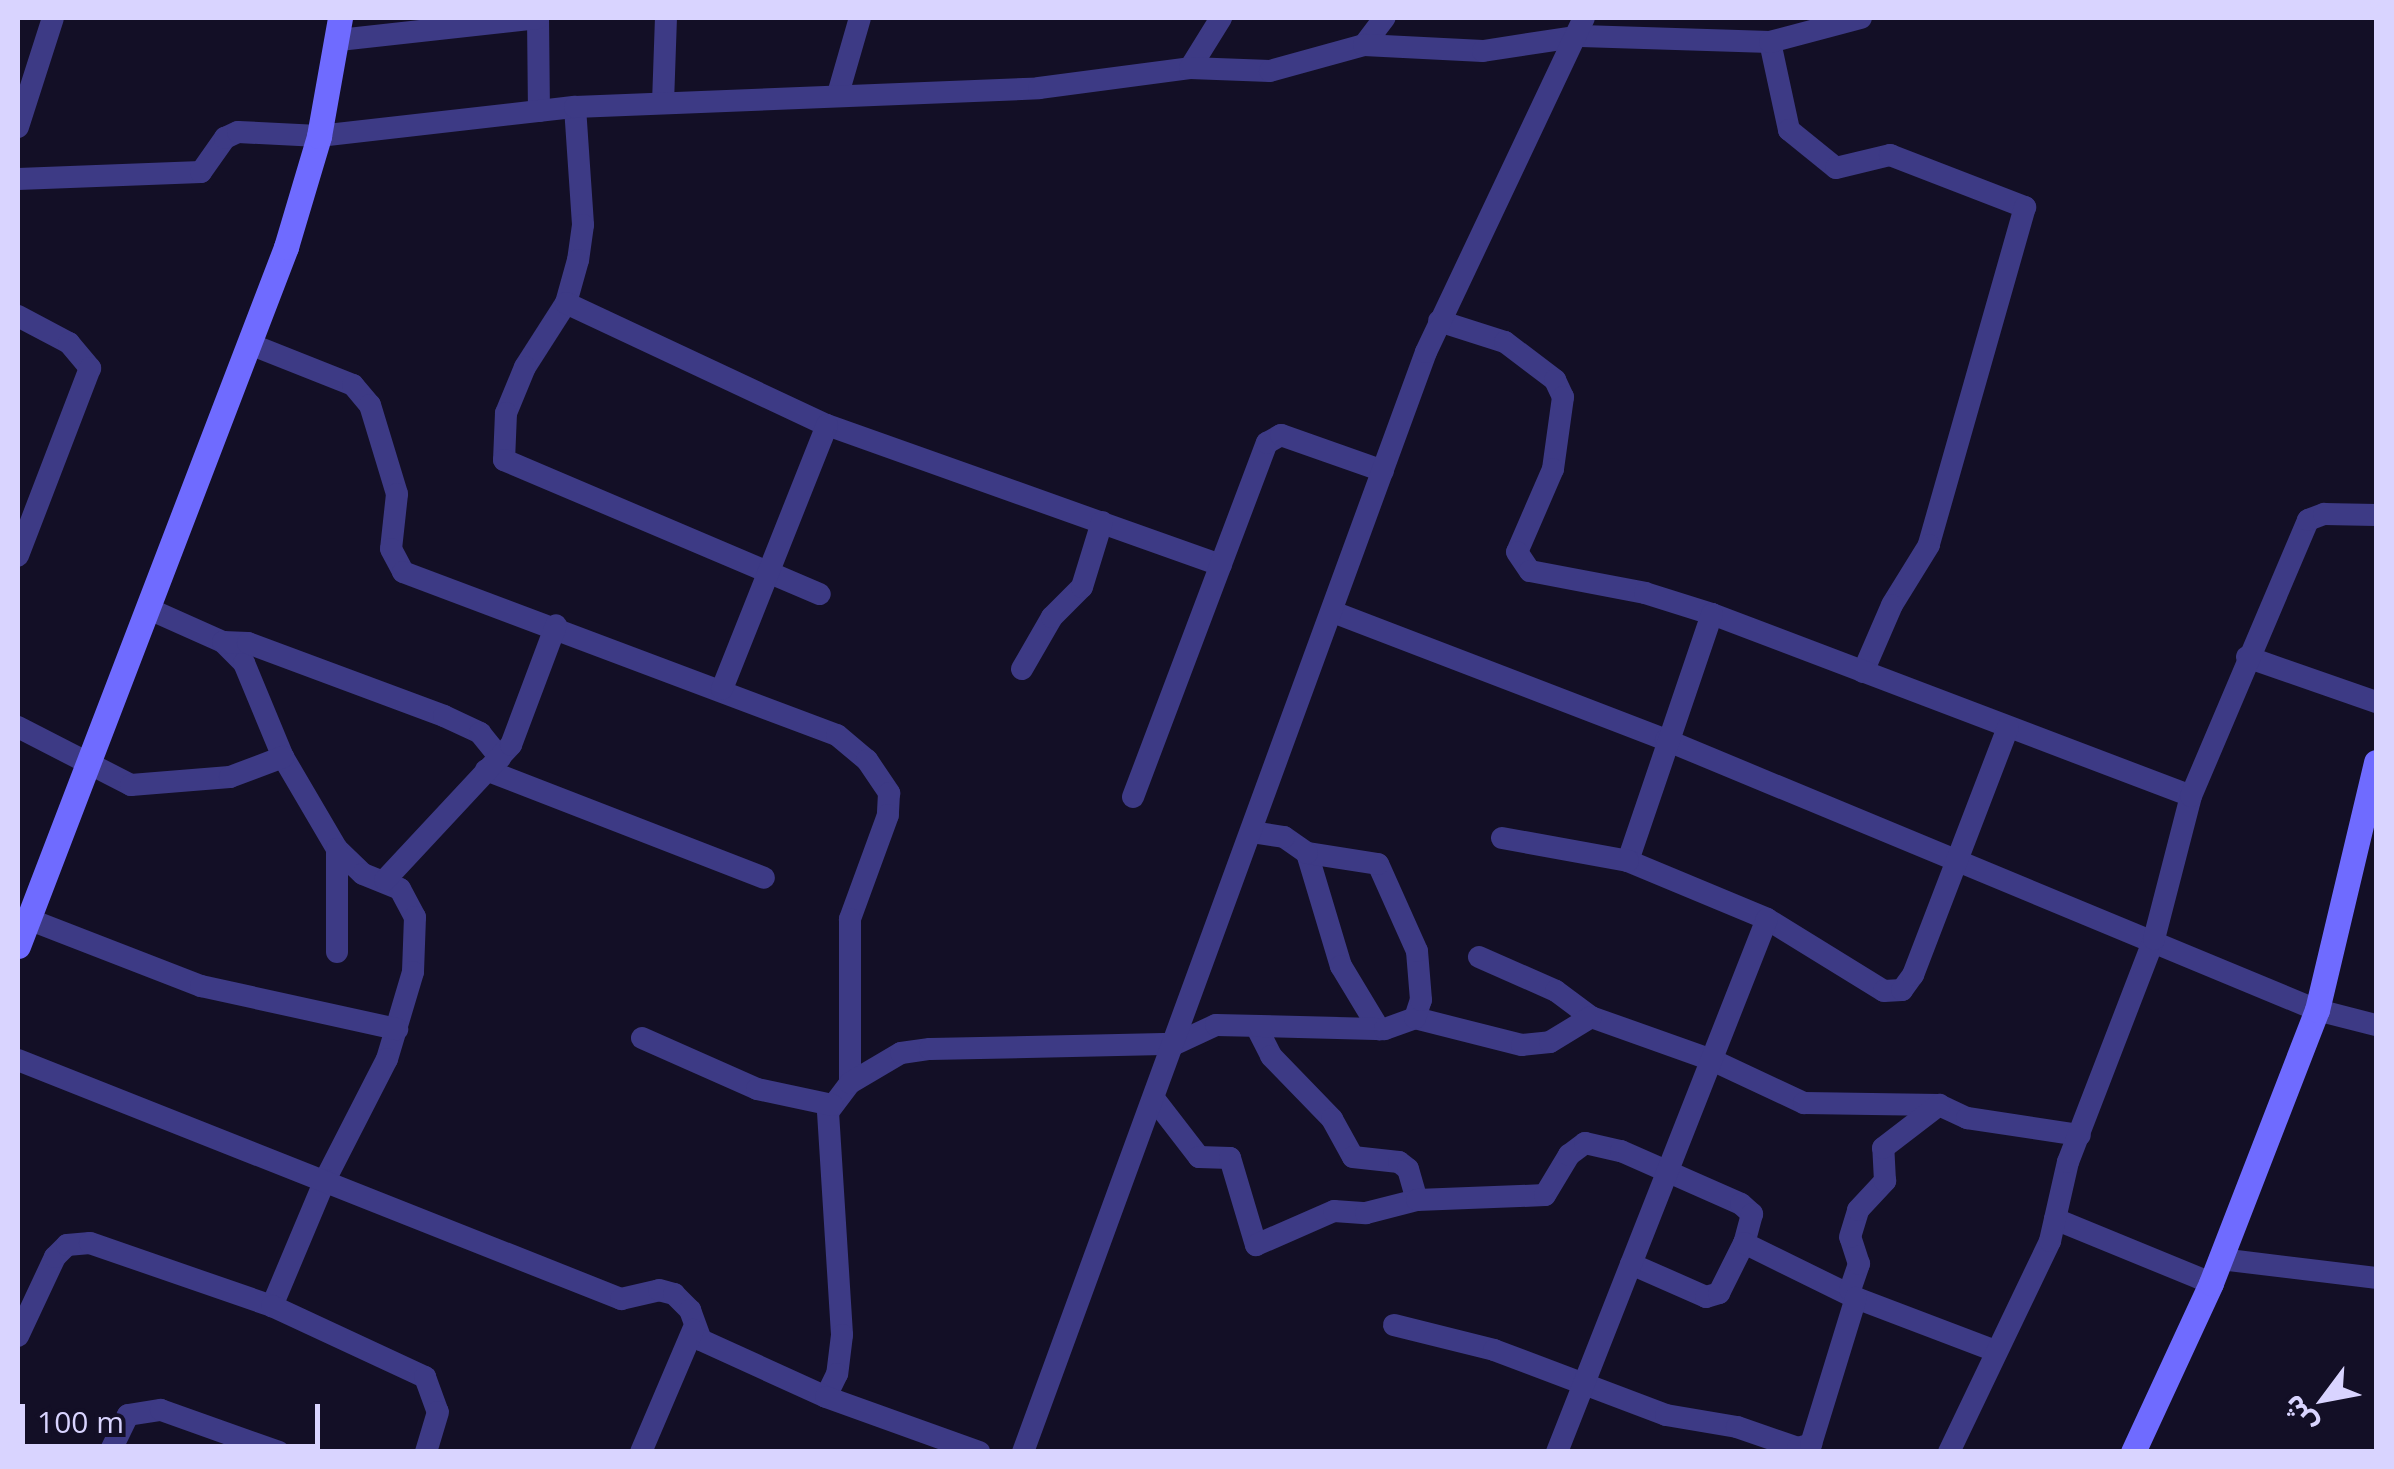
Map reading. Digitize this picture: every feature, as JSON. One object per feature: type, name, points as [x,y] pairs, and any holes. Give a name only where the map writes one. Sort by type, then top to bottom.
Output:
[{"type":"street","points":[[18,127],[53,18]]},
{"type":"street","points":[[18,946],[252,344],[318,136],[340,29],[538,18],[539,111]]},
{"type":"street","points":[[663,103],[666,18]]},
{"type":"street","points":[[838,94],[860,18]]},
{"type":"street","points":[[1190,68],[1221,18]]},
{"type":"street","points":[[1364,45],[1384,18]]},
{"type":"street","points":[[18,179],[202,172],[232,133],[318,136],[575,107],[1038,88],[1190,68],[1270,71],[1364,45],[1483,51],[1582,26],[1650,43],[1696,28],[1770,42],[1830,21],[1861,18]]},
{"type":"street","points":[[1023,1452],[1440,321],[1582,26]]},
{"type":"street","points":[[1770,42],[1788,130],[1836,168],[1890,155],[2025,207],[1929,546],[1892,605],[1863,672]]},
{"type":"street","points":[[575,107],[583,225],[566,303],[525,367],[506,412],[504,460],[820,594]]},
{"type":"street","points":[[566,303],[827,426],[1221,565]]},
{"type":"street","points":[[18,316],[69,343],[90,368],[18,556]]},
{"type":"street","points":[[1440,321],[1505,342],[1556,380],[1564,397],[1553,469],[1522,529],[1520,564],[1530,571],[1645,592],[1712,614],[2191,796]]},
{"type":"street","points":[[252,344],[353,384],[370,405],[397,494],[391,550],[403,572],[556,625],[837,735],[868,760],[889,793],[888,815],[850,919],[850,1083]]},
{"type":"street","points":[[722,689],[827,426]]},
{"type":"street","points":[[1133,796],[1273,438],[1383,472]]},
{"type":"street","points":[[1949,1452],[2056,1219],[2056,1201],[2154,939],[2191,796],[2308,520],[2324,514],[2376,515]]},
{"type":"street","points":[[1022,668],[1052,617],[1082,588],[1102,522]]},
{"type":"street","points":[[149,610],[224,642],[248,642],[444,716],[480,733],[493,764],[764,878]]},
{"type":"street","points":[[1332,612],[1666,740],[2154,939],[2317,1010],[2376,1025]]},
{"type":"street","points":[[1628,861],[1712,614]]},
{"type":"street","points":[[385,880],[520,730],[556,625]]},
{"type":"street","points":[[224,642],[244,663],[284,757],[337,850],[363,874],[400,889],[416,917],[414,972],[397,1029],[325,1180],[272,1306]]},
{"type":"street","points":[[2248,658],[2376,702]]},
{"type":"street","points":[[18,727],[86,766],[131,785],[155,778],[178,783],[248,773],[284,757]]},
{"type":"street","points":[[1502,838],[1628,861],[1766,920],[1862,981],[1884,991],[1902,990],[1958,862],[2008,728]]},
{"type":"street","points":[[2134,1452],[2216,1271],[2317,1010],[2376,762]]},
{"type":"street","points":[[1254,832],[1284,838],[1307,854],[1378,864],[1417,951],[1421,1000],[1414,1018]]},
{"type":"street","points":[[337,850],[337,952]]},
{"type":"street","points":[[1307,854],[1342,966],[1379,1029]]},
{"type":"street","points":[[28,920],[202,986],[397,1029]]},
{"type":"street","points":[[1558,1452],[1766,920]]},
{"type":"street","points":[[1479,957],[1556,990],[1591,1017],[1712,1060],[1804,1102],[1939,1105],[1966,1118],[2080,1136]]},
{"type":"street","points":[[826,1396],[837,1374],[842,1334],[826,1138],[832,1105],[850,1083],[900,1053],[930,1048],[1175,1044],[1216,1025],[1379,1029],[1414,1018],[1522,1045],[1550,1042],[1591,1017]]},
{"type":"street","points":[[1258,1028],[1271,1056],[1332,1119],[1353,1157],[1398,1162],[1408,1169],[1418,1200]]},
{"type":"street","points":[[642,1038],[757,1090],[832,1105]]},
{"type":"street","points":[[18,1060],[621,1299],[659,1290],[674,1294],[690,1310],[693,1330],[641,1452]]},
{"type":"street","points":[[1155,1100],[1198,1157],[1230,1158],[1256,1245],[1334,1211],[1366,1213],[1418,1200],[1544,1196],[1568,1155],[1585,1142],[1621,1151],[1752,1214],[1744,1243],[1719,1293],[1706,1298],[1631,1264]]},
{"type":"street","points":[[1394,1325],[1494,1350],[1666,1415],[1737,1427],[1798,1448],[1811,1444],[1853,1294],[1858,1264],[1850,1237],[1858,1210],[1886,1181],[1883,1148],[1939,1105]]},
{"type":"street","points":[[2056,1219],[2216,1271],[2376,1278]]},
{"type":"street","points":[[18,1336],[35,1288],[67,1244],[90,1243],[272,1306],[425,1377],[438,1412],[426,1452]]},
{"type":"street","points":[[1744,1243],[1853,1294],[1993,1350]]},
{"type":"street","points":[[693,1330],[702,1340],[826,1396],[979,1452]]},
{"type":"street","points":[[110,1452],[128,1416],[161,1410],[279,1452]]}]
